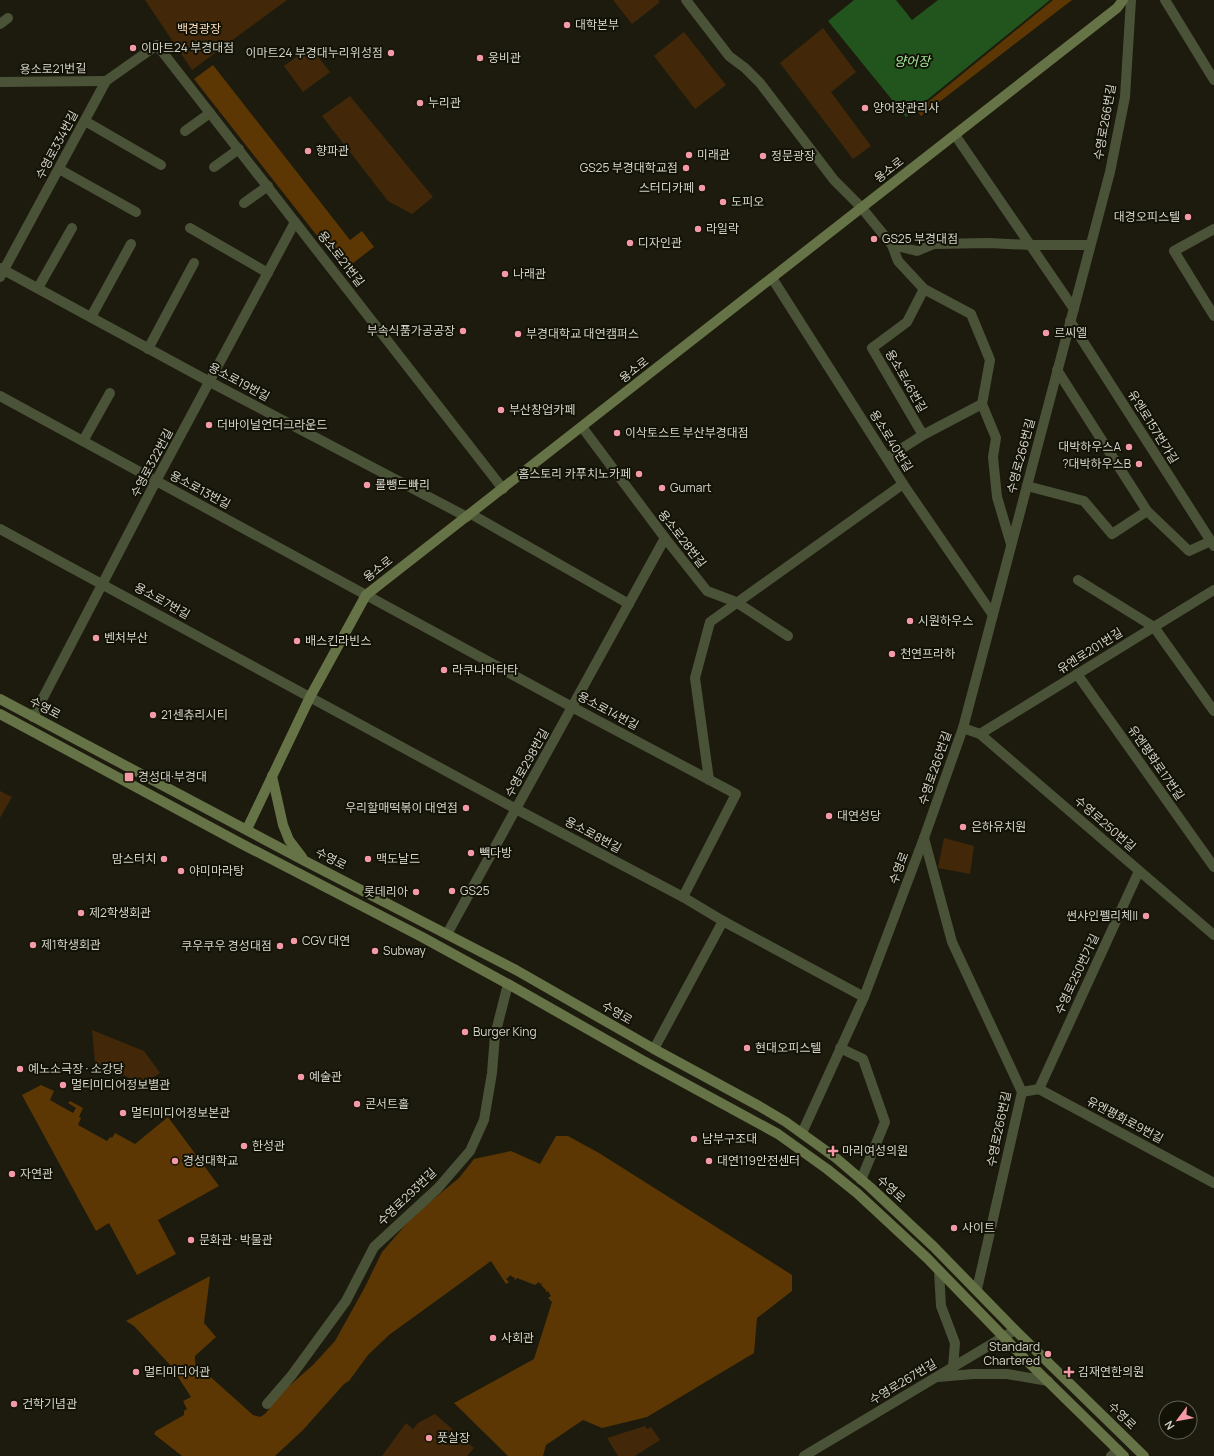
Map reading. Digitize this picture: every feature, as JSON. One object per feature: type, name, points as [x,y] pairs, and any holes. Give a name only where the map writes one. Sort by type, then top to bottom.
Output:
[{"type":"main road","name":"용소로","points":[[247,829],[310,697],[366,595],[582,428],[861,207],[955,135],[1120,3]]},
{"type":"main road","name":"수영로","points":[[0,699],[303,860],[516,970],[654,1049],[759,1106],[802,1133],[836,1158],[934,1247],[977,1289],[1015,1330],[1144,1456]]},
{"type":"main road","points":[[0,714],[233,840],[508,984],[642,1060],[778,1134],[806,1153],[857,1193],[940,1271],[1118,1454]]},
{"type":"main road","points":[[272,776],[283,825],[289,840],[303,860]]},
{"type":"street","points":[[686,0],[730,56],[760,83],[834,180],[861,207],[892,245],[898,261],[924,288],[971,314],[990,360],[982,404],[996,438],[993,457],[997,497],[1011,544]]},
{"type":"street","name":"수영로266번길","points":[[977,1289],[1022,1092],[952,942],[924,838],[962,728],[1110,172],[1125,97],[1131,0]]},
{"type":"street","points":[[1165,0],[1214,80]]},
{"type":"street","points":[[0,24],[8,18]]},
{"type":"street","name":"수영로334번길","points":[[1,271],[59,169],[106,81],[157,44]]},
{"type":"street","name":"용소로21번길","points":[[157,44],[503,489]]},
{"type":"street","name":"용소로21번길","points":[[0,82],[106,81]]},
{"type":"street","points":[[186,131],[210,113]]},
{"type":"street","points":[[85,121],[161,165]]},
{"type":"street","points":[[955,135],[1074,309]]},
{"type":"street","points":[[214,168],[239,150]]},
{"type":"street","points":[[59,169],[136,212]]},
{"type":"street","points":[[244,203],[268,186]]},
{"type":"street","name":"수영로322번길","points":[[33,717],[156,481],[295,222]]},
{"type":"street","points":[[38,288],[72,228]]},
{"type":"street","points":[[190,228],[268,273]]},
{"type":"street","points":[[1214,228],[1174,251],[1214,316]]},
{"type":"street","points":[[892,245],[917,251],[934,244],[989,243],[1090,246]]},
{"type":"street","points":[[91,317],[131,244]]},
{"type":"street","points":[[148,348],[194,263]]},
{"type":"street","name":"용소로19번길","points":[[1,271],[38,288],[210,382],[469,516]]},
{"type":"street","name":"용소로40번길","points":[[772,278],[903,484],[993,615]]},
{"type":"street","name":"용소로46번길","points":[[922,435],[872,348],[907,322],[924,288]]},
{"type":"street","name":"유엔로157번가길","points":[[1070,321],[1212,544]]},
{"type":"street","points":[[1057,370],[1147,511],[1189,551],[1212,544]]},
{"type":"street","points":[[83,441],[110,393]]},
{"type":"street","name":"용소로13번길","points":[[0,396],[366,595]]},
{"type":"street","points":[[887,458],[922,435],[982,404]]},
{"type":"street","name":"용소로28번길","points":[[582,428],[707,591],[736,602],[788,636]]},
{"type":"street","points":[[709,780],[695,678],[710,622],[903,484]]},
{"type":"street","points":[[1027,486],[1084,501],[1112,534],[1147,511]]},
{"type":"street","points":[[469,516],[629,604]]},
{"type":"street","name":"용소로7번길","points":[[0,529],[310,697]]},
{"type":"street","name":"수영로298번길","points":[[447,934],[665,538]]},
{"type":"street","points":[[1078,580],[1154,627],[1214,711]]},
{"type":"street","name":"유엔로201번길","points":[[980,734],[1214,590]]},
{"type":"street","name":"용소로14번길","points":[[366,595],[736,794],[683,897]]},
{"type":"street","name":"유엔평화로17번길","points":[[1077,674],[1214,867]]},
{"type":"street","name":"용소로8번길","points":[[310,697],[516,809],[683,897],[723,921],[864,997]]},
{"type":"street","points":[[962,728],[980,734]]},
{"type":"street","name":"수영로250번길","points":[[980,734],[1214,935]]},
{"type":"street","name":"수영로","points":[[802,1133],[864,997],[924,838]]},
{"type":"street","name":"수영로250번가길","points":[[1039,1089],[1139,870]]},
{"type":"street","points":[[654,1049],[723,921]]},
{"type":"street","name":"수영로293번길","points":[[267,1404],[292,1374],[346,1301],[374,1247],[438,1188],[470,1150],[484,1120],[492,1073],[495,1035],[508,984]]},
{"type":"street","points":[[840,1048],[863,1059],[885,1122],[861,1180]]},
{"type":"street","points":[[1022,1092],[1039,1089]]},
{"type":"street","name":"유엔평화로9번길","points":[[1039,1089],[1214,1183]]},
{"type":"street","points":[[940,1271],[941,1306],[955,1343],[953,1367]]},
{"type":"street","name":"수영로267번길","points":[[804,1456],[1015,1330]]},
{"type":"street","points":[[936,1377],[973,1374],[1007,1374],[1048,1381]]},
{"type":"green space","name":"백경광장","points":[[145,0],[287,0],[192,70]]},
{"type":"green space","points":[[613,0],[658,0],[660,2],[632,24]]},
{"type":"green space","points":[[823,28],[856,72],[831,92],[871,146],[853,159],[780,63]]},
{"type":"green space","points":[[684,32],[726,85],[695,109],[654,56]]},
{"type":"green space","points":[[310,47],[330,72],[303,92],[284,66]]},
{"type":"green space","points":[[350,96],[433,197],[412,214],[388,201],[322,116]]},
{"type":"green space","points":[[0,791],[12,797],[0,818]]},
{"type":"green space","points":[[944,838],[974,846],[970,874],[938,868]]},
{"type":"green space","points":[[92,1030],[144,1051],[160,1073],[143,1084],[95,1063]]},
{"type":"green space","name":"풋살장","points":[[435,1414],[474,1448],[467,1456],[382,1456],[406,1423],[413,1429],[418,1423]]},
{"type":"green space","points":[[645,1426],[647,1429],[651,1427],[660,1440],[635,1456],[618,1456],[607,1438]]},
{"type":"shaded area","points":[[1053,0],[1072,0],[921,116],[917,111]]},
{"type":"shaded area","points":[[213,65],[350,240],[362,231],[374,247],[344,270],[194,79]]},
{"type":"shaded area","points":[[41,1085],[54,1091],[50,1100],[73,1113],[76,1108],[68,1103],[70,1101],[83,1108],[79,1117],[81,1118],[78,1125],[107,1141],[110,1137],[112,1138],[115,1133],[135,1144],[168,1117],[219,1186],[158,1220],[176,1254],[137,1275],[109,1223],[96,1231],[22,1095]]},
{"type":"shaded area","points":[[556,1136],[568,1136],[599,1153],[792,1275],[792,1291],[757,1318],[754,1353],[647,1417],[602,1428],[583,1420],[546,1445],[543,1456],[508,1456],[454,1403],[534,1359],[552,1302],[548,1298],[551,1296],[541,1285],[542,1283],[540,1284],[539,1282],[535,1285],[517,1278],[515,1280],[511,1275],[506,1279],[509,1282],[506,1284],[491,1261],[389,1335],[368,1355],[349,1381],[344,1384],[303,1430],[275,1456],[182,1456],[154,1434],[156,1431],[184,1415],[184,1411],[187,1409],[183,1401],[191,1397],[171,1366],[134,1326],[126,1321],[210,1276],[204,1323],[216,1337],[195,1356],[195,1363],[253,1415],[260,1417],[265,1414],[281,1393],[313,1365],[335,1341],[365,1287],[382,1252],[414,1215],[459,1178],[474,1159],[511,1151],[540,1164]]},
{"type":"water","name":"양어장","points":[[854,0],[896,0],[912,20],[938,0],[1050,0],[906,117],[828,21]]},
{"type":"place","name":"대학본부","points":[[567,25]]},
{"type":"place","name":"이마트24 부경대점","points":[[133,48]]},
{"type":"place","name":"이마트24 부경대누리위성점","points":[[391,53]]},
{"type":"place","name":"웅비관","points":[[480,58]]},
{"type":"place","name":"누리관","points":[[420,103]]},
{"type":"place","name":"양어장관리사","points":[[865,108]]},
{"type":"place","name":"향파관","points":[[308,151]]},
{"type":"place","name":"미래관","points":[[689,155]]},
{"type":"place","name":"정문광장","points":[[763,156]]},
{"type":"place","name":"GS25 부경대학교점","points":[[686,168]]},
{"type":"place","name":"스터디카페","points":[[702,188]]},
{"type":"place","name":"도피오","points":[[723,202]]},
{"type":"place","name":"대경오피스텔","points":[[1188,217]]},
{"type":"place","name":"라일락","points":[[698,229]]},
{"type":"place","name":"GS25 부경대점","points":[[874,239]]},
{"type":"place","name":"디자인관","points":[[630,243]]},
{"type":"place","name":"나래관","points":[[505,274]]},
{"type":"place","name":"부속식품가공공장","points":[[463,331]]},
{"type":"place","name":"르씨엘","points":[[1046,333]]},
{"type":"place","name":"부경대학교 대연캠퍼스","points":[[518,334]]},
{"type":"place","name":"부산창업카페","points":[[501,410]]},
{"type":"place","name":"더바이널언더그라운드","points":[[209,425]]},
{"type":"place","name":"이삭토스트 부산부경대점","points":[[617,433]]},
{"type":"place","name":"대박하우스A","points":[[1129,447]]},
{"type":"place","name":"?대박하우스B","points":[[1139,464]]},
{"type":"place","name":"홈스토리 카푸치노카페","points":[[639,474]]},
{"type":"place","name":"롤뺑드빠리","points":[[367,485]]},
{"type":"place","name":"Gumart","points":[[662,488]]},
{"type":"place","name":"시원하우스","points":[[910,621]]},
{"type":"place","name":"벤처부산","points":[[96,638]]},
{"type":"place","name":"배스킨라빈스","points":[[297,641]]},
{"type":"place","name":"천연프라하","points":[[892,654]]},
{"type":"place","name":"라쿠나마타타","points":[[444,670]]},
{"type":"place","name":"21센츄리시티","points":[[153,715]]},
{"type":"place","name":"경성대·부경대","points":[[129,777]]},
{"type":"place","name":"우리할매떡볶이 대연점","points":[[466,808]]},
{"type":"place","name":"대연성당","points":[[829,816]]},
{"type":"place","name":"은하유치원","points":[[963,827]]},
{"type":"place","name":"빽다방","points":[[471,853]]},
{"type":"place","name":"맘스터치","points":[[164,859]]},
{"type":"place","name":"맥도날드","points":[[368,859]]},
{"type":"place","name":"야미마라탕","points":[[181,871]]},
{"type":"place","name":"GS25","points":[[452,891]]},
{"type":"place","name":"롯데리아","points":[[416,892]]},
{"type":"place","name":"제2학생회관","points":[[81,913]]},
{"type":"place","name":"썬샤인펠리체II","points":[[1146,916]]},
{"type":"place","name":"CGV 대연","points":[[294,941]]},
{"type":"place","name":"제1학생회관","points":[[33,945]]},
{"type":"place","name":"쿠우쿠우 경성대점","points":[[280,946]]},
{"type":"place","name":"Subway","points":[[375,951]]},
{"type":"place","name":"Burger King","points":[[465,1032]]},
{"type":"place","name":"현대오피스텔","points":[[747,1048]]},
{"type":"place","name":"예노소극장 · 소강당","points":[[20,1069]]},
{"type":"place","name":"예술관","points":[[301,1077]]},
{"type":"place","name":"멀티미디어정보별관","points":[[63,1085]]},
{"type":"place","name":"콘서트홀","points":[[357,1104]]},
{"type":"place","name":"멀티미디어정보본관","points":[[123,1113]]},
{"type":"place","name":"남부구조대","points":[[694,1139]]},
{"type":"place","name":"한성관","points":[[244,1146]]},
{"type":"place","name":"마리여성의원","points":[[833,1151]]},
{"type":"place","name":"경성대학교","points":[[175,1161]]},
{"type":"place","name":"대연119안전센터","points":[[709,1161]]},
{"type":"place","name":"자연관","points":[[12,1174]]},
{"type":"place","name":"사이트","points":[[954,1228]]},
{"type":"place","name":"문화관 · 박물관","points":[[191,1240]]},
{"type":"place","name":"사회관","points":[[493,1338]]},
{"type":"place","name":"Standard Chartered","points":[[1048,1354]]},
{"type":"place","name":"멀티미디어관","points":[[136,1372]]},
{"type":"place","name":"김재연한의원","points":[[1069,1372]]},
{"type":"place","name":"건학기념관","points":[[14,1404]]},
{"type":"place","name":"풋살장","points":[[429,1438]]}]
